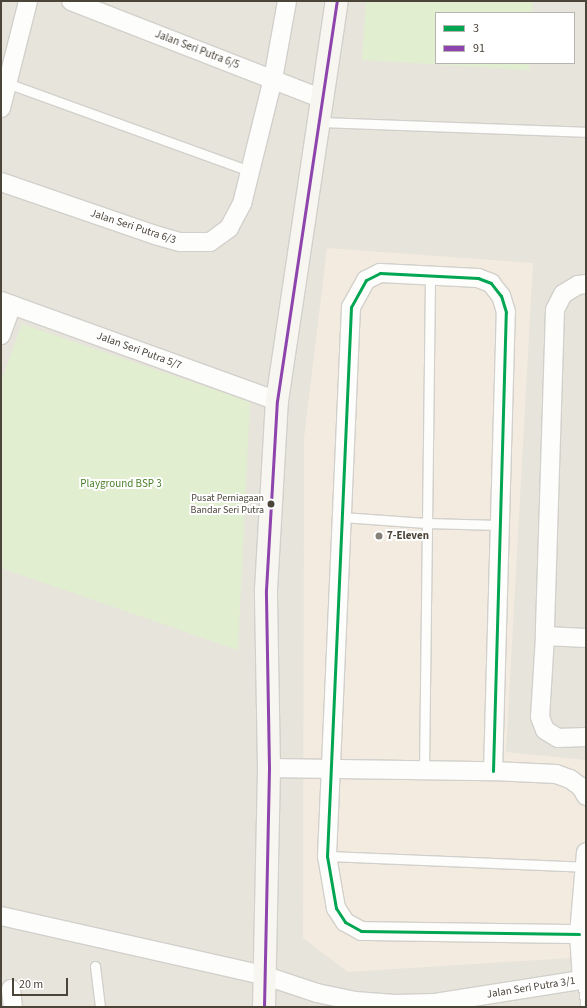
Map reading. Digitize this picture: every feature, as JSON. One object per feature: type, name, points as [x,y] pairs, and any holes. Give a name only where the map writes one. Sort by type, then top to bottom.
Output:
[{"type":"street","points":[[1,108],[4,82],[28,1]]},
{"type":"street","name":"Jalan Seri Putra 6/5","points":[[71,1],[322,98]]},
{"type":"street","name":"Jalan Seri Putra 6/3","points":[[1,182],[155,235],[180,242],[210,242],[229,228],[242,204],[273,80],[287,1]]},
{"type":"street","points":[[264,1007],[263,975],[269,768],[266,590],[277,401],[337,1]]},
{"type":"street","points":[[493,771],[506,312],[501,296],[491,284],[478,278],[430,274],[380,273],[366,280],[351,307],[327,856],[336,908],[345,922],[361,931],[579,934]]},
{"type":"street","points":[[586,284],[578,285],[563,294],[555,310],[545,636],[540,717],[545,730],[558,738],[586,737]]},
{"type":"street","points":[[1,335],[7,303]]},
{"type":"street","name":"Jalan Seri Putra 5/7","points":[[7,303],[277,401]]},
{"type":"street","points":[[545,636],[586,638]]},
{"type":"street","points":[[269,768],[493,771],[556,774],[570,778],[581,787],[586,796]]},
{"type":"street","points":[[584,980],[579,934],[585,860]]},
{"type":"street","name":"Jalan Seri Putra 3/1","points":[[1,916],[263,975],[317,1000],[395,1004],[435,1003],[584,980]]},
{"type":"street","points":[[11,989],[14,1007]]},
{"type":"lane","points":[[4,82],[250,172]]},
{"type":"lane","points":[[318,122],[586,132]]},
{"type":"lane","points":[[424,770],[430,274]]},
{"type":"lane","points":[[342,517],[426,523],[499,525]]},
{"type":"lane","points":[[327,856],[585,860]]},
{"type":"lane","points":[[94,966],[100,1007]]},
{"type":"lane","points":[[584,980],[586,1007]]},
{"type":"shaded area","points":[[1,1],[586,1],[586,1007],[1,1007]]},
{"type":"shaded area","points":[[327,248],[533,263],[506,752],[586,760],[586,957],[348,972],[303,938],[304,438]]},
{"type":"green space","points":[[366,1],[533,1],[532,12],[435,12],[435,64],[529,64],[529,70],[362,60]]},
{"type":"green space","name":"Playground BSP 3","points":[[22,324],[250,402],[238,650],[1,568],[1,381]]},
{"type":"transit line","name":"91","points":[[264,1007],[269,768],[266,590],[277,401],[337,1]]},
{"type":"transit line","name":"3","points":[[493,771],[506,312],[501,296],[491,283],[478,278],[380,273],[366,280],[351,307],[327,856],[336,908],[345,922],[361,931],[579,934]]},
{"type":"place","name":"Pusat Perniagaan Bandar Seri Putra","points":[[271,504]]},
{"type":"place","name":"7-Eleven","points":[[379,536]]}]
